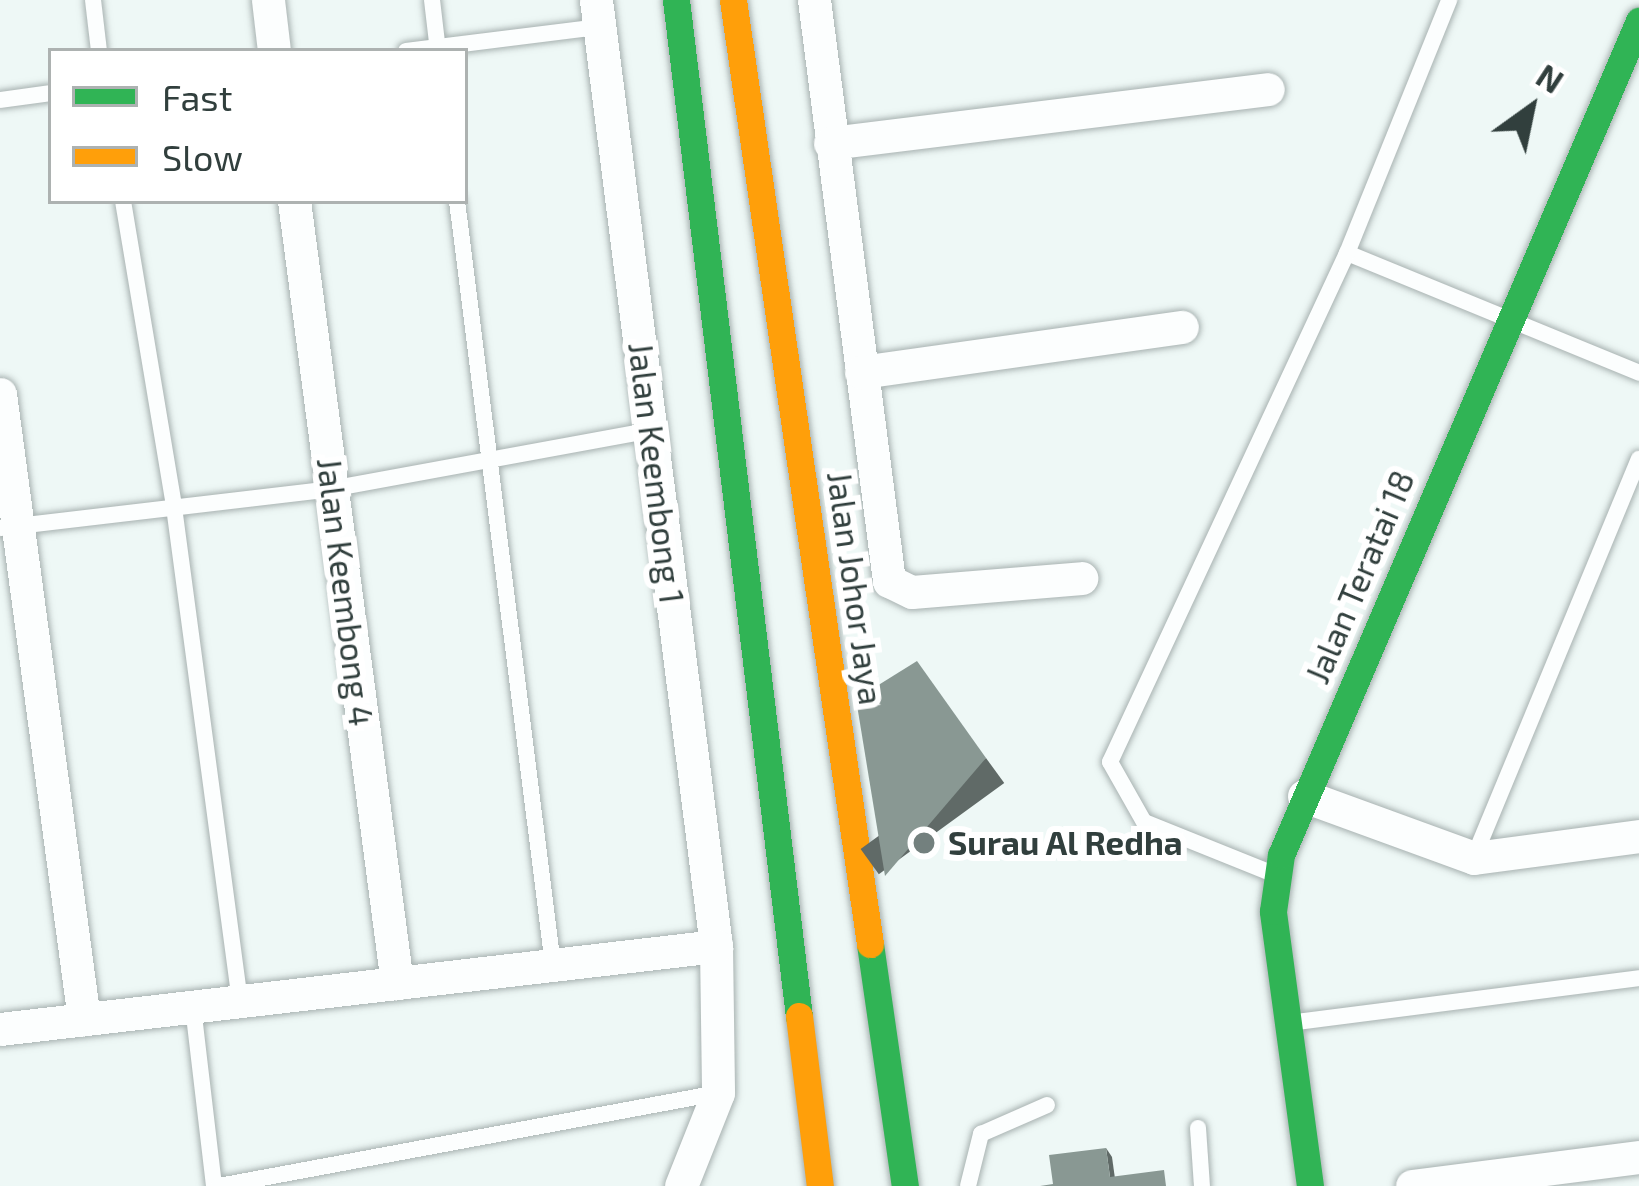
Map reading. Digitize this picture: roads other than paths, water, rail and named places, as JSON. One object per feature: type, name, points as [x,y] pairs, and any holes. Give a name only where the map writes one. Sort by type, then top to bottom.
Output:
[{"type":"main road","points":[[676,0],[820,1186]]},
{"type":"main road","name":"Jalan Johor Jaya","points":[[733,0],[905,1186]]},
{"type":"main road","name":"Jalan Teratai 18","points":[[1310,1186],[1273,911],[1277,875],[1304,796],[1639,21]]},
{"type":"street","points":[[268,0],[274,48]]},
{"type":"street","points":[[814,0],[889,581],[912,592],[1082,578]]},
{"type":"street","name":"Jalan Keembong 1","points":[[598,14],[716,946],[718,1093]]},
{"type":"street","points":[[830,143],[1268,89]]},
{"type":"street","name":"Jalan Keembong 4","points":[[294,204],[397,983]]},
{"type":"street","points":[[861,372],[1182,327]]},
{"type":"street","points":[[0,394],[9,527],[84,1019]]},
{"type":"street","points":[[1304,796],[1474,858],[1639,836]]},
{"type":"street","points":[[0,1029],[716,946]]},
{"type":"street","points":[[681,1186],[718,1093]]},
{"type":"street","points":[[1412,1186],[1639,1157]]},
{"type":"lane","points":[[93,0],[99,48]]},
{"type":"lane","points":[[432,0],[438,48]]},
{"type":"lane","points":[[1277,875],[1144,822],[1110,762],[1346,253],[1449,0]]},
{"type":"lane","points":[[443,48],[598,14]]},
{"type":"lane","points":[[0,100],[48,93]]},
{"type":"lane","points":[[124,204],[174,507],[240,1001]]},
{"type":"lane","points":[[457,204],[554,965]]},
{"type":"lane","points":[[1346,253],[1639,373]]},
{"type":"lane","points":[[9,527],[332,488],[489,464],[651,430]]},
{"type":"lane","points":[[1474,858],[1639,459]]},
{"type":"lane","points":[[1288,1024],[1639,978]]},
{"type":"lane","points":[[193,1007],[216,1186],[718,1093]]},
{"type":"lane","points":[[968,1186],[981,1134],[1047,1105]]},
{"type":"lane","points":[[1198,1128],[1202,1186]]},
{"type":"place","name":"Surau Al Redha","points":[[924,843]]}]
